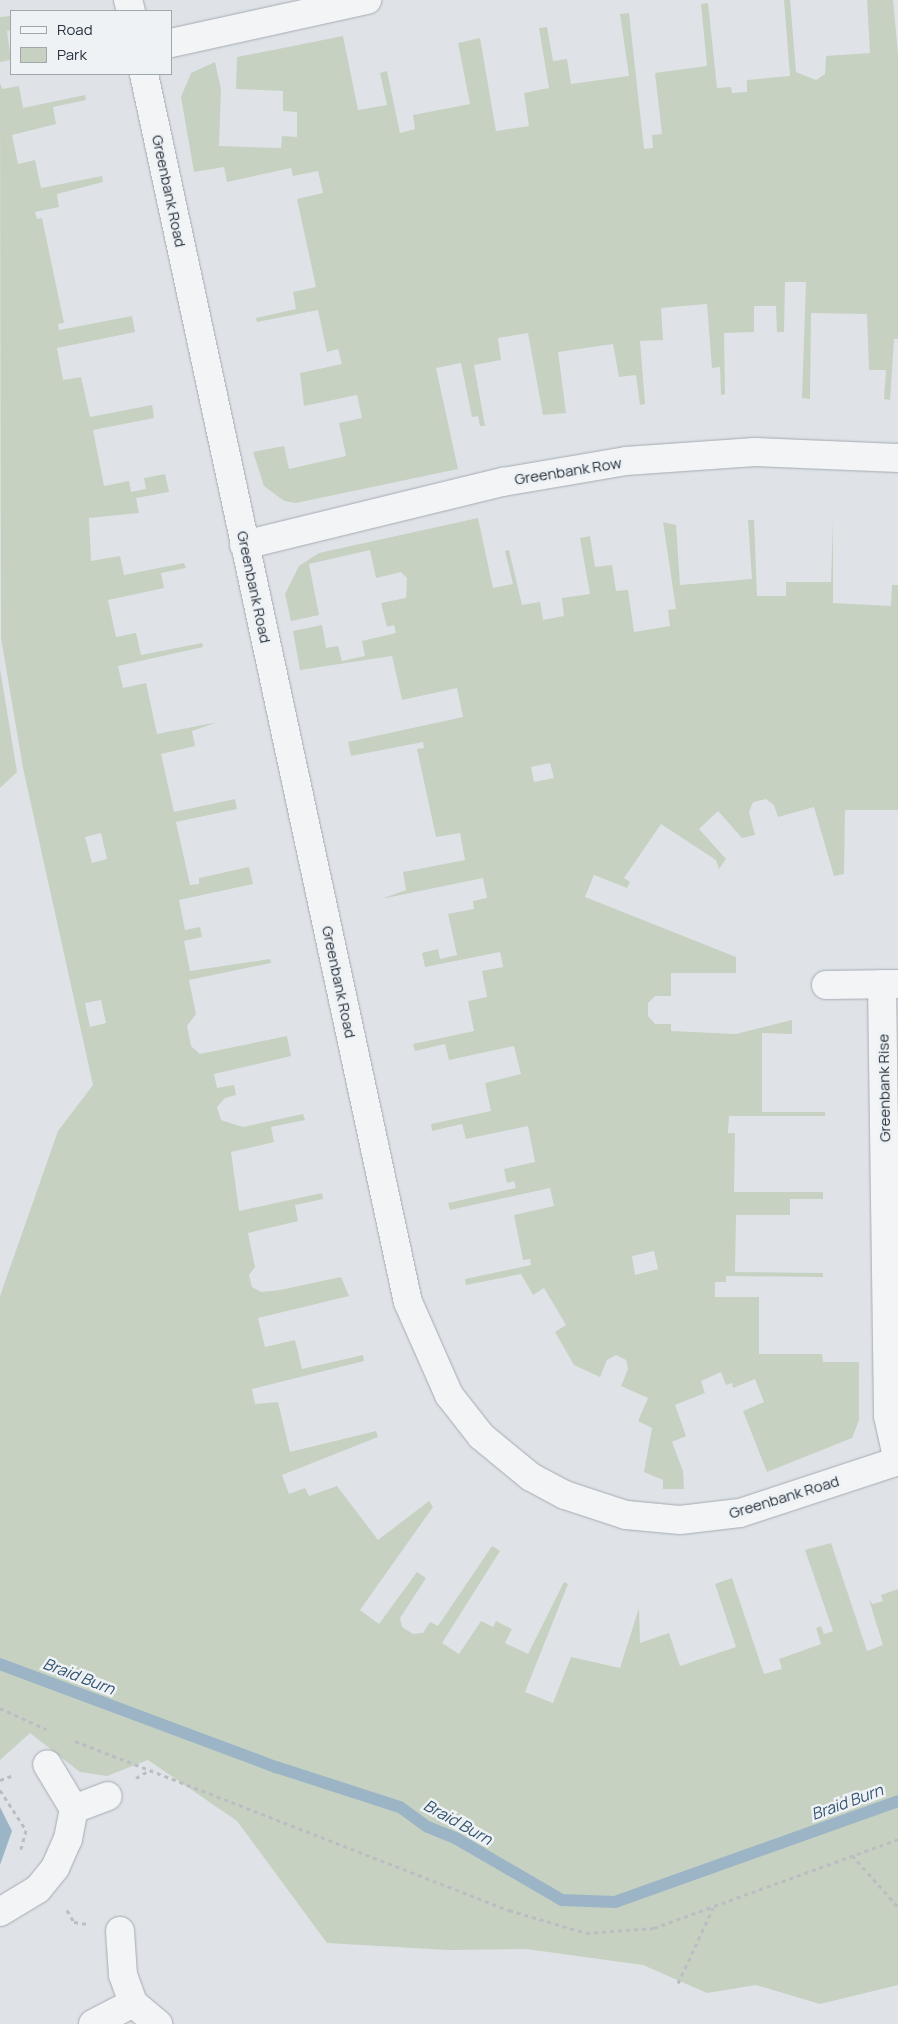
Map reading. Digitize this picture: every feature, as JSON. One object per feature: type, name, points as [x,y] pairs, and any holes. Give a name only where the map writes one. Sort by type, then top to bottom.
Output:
[{"type":"street","points":[[172,43],[367,0]]},
{"type":"street","name":"Greenbank Road","points":[[144,75],[408,1302],[449,1395],[481,1436],[531,1477],[574,1499],[626,1515],[680,1520],[740,1513],[898,1461]]},
{"type":"street","name":"Greenbank Row","points":[[244,545],[503,482],[626,461],[755,452],[898,458]]},
{"type":"street","name":"Greenbank Rise","points":[[826,986],[890,984],[888,1416],[898,1461]]},
{"type":"street","points":[[0,1912],[38,1889],[55,1868],[68,1839],[74,1809],[47,1764]]},
{"type":"street","points":[[74,1809],[108,1796]]},
{"type":"street","points":[[120,1931],[123,1975],[133,2003],[158,2024]]},
{"type":"street","points":[[93,2024],[133,2003]]},
{"type":"path","points":[[0,1708],[49,1730]]},
{"type":"path","points":[[67,1738],[509,1910],[586,1933],[654,1928],[898,1840]]},
{"type":"path","points":[[0,1790],[26,1830],[15,1861]]},
{"type":"path","points":[[852,1856],[898,1907]]},
{"type":"path","points":[[38,1889],[61,1898],[74,1922],[120,1931]]},
{"type":"path","points":[[678,1983],[713,1908]]},
{"type":"green space","points":[[784,0],[790,0],[796,72],[816,80],[825,74],[826,56],[870,53],[867,0],[893,0],[898,54],[898,339],[894,339],[890,400],[884,399],[886,370],[869,370],[867,314],[811,313],[810,399],[802,398],[806,282],[785,282],[784,332],[777,332],[776,306],[754,306],[754,332],[724,333],[725,394],[721,395],[720,367],[712,368],[707,304],[661,308],[663,340],[640,341],[645,404],[640,405],[636,375],[619,377],[613,344],[558,352],[566,413],[543,415],[528,333],[498,338],[501,360],[474,365],[485,426],[480,426],[478,416],[472,417],[461,363],[436,368],[458,469],[296,503],[284,501],[264,486],[253,452],[284,446],[289,469],[346,456],[339,423],[362,418],[357,395],[304,406],[300,373],[342,364],[338,349],[327,352],[318,310],[257,322],[256,318],[296,309],[293,292],[316,287],[297,199],[323,193],[318,171],[293,176],[291,168],[227,182],[224,167],[194,172],[181,97],[191,73],[215,62],[221,89],[219,146],[281,148],[282,136],[297,137],[297,112],[283,111],[283,91],[236,89],[237,57],[343,36],[358,110],[387,105],[380,73],[387,71],[400,133],[415,129],[413,115],[470,104],[458,43],[480,38],[496,131],[529,126],[524,93],[549,88],[539,28],[547,27],[553,61],[567,59],[571,84],[629,76],[620,14],[629,13],[644,149],[653,148],[652,135],[662,134],[655,73],[707,66],[701,4],[708,3],[717,88],[731,87],[732,93],[747,92],[747,80],[790,76]]},
{"type":"green space","points":[[10,16],[10,30],[7,31],[10,60],[0,62],[0,17]]},
{"type":"green space","points":[[0,83],[2,89],[19,86],[23,108],[85,95],[86,100],[53,107],[56,124],[12,135],[18,164],[35,160],[41,188],[102,176],[103,182],[57,194],[59,207],[35,212],[37,219],[42,218],[64,323],[58,324],[59,330],[132,316],[135,332],[57,348],[63,380],[81,377],[90,417],[152,405],[154,418],[93,430],[104,486],[129,481],[131,492],[146,489],[144,478],[165,474],[169,492],[136,498],[139,513],[89,518],[91,561],[120,556],[124,575],[184,563],[186,568],[161,573],[164,588],[108,600],[116,637],[136,633],[141,655],[202,643],[203,647],[118,666],[123,688],[146,683],[157,734],[218,722],[192,731],[195,746],[161,754],[174,812],[235,799],[237,809],[176,822],[190,885],[199,884],[199,878],[249,867],[253,884],[179,900],[185,930],[200,927],[202,937],[184,941],[190,971],[270,959],[271,963],[189,980],[196,1014],[187,1026],[191,1046],[200,1054],[287,1036],[291,1056],[214,1074],[217,1088],[234,1085],[236,1095],[225,1098],[217,1107],[221,1120],[243,1127],[303,1114],[305,1120],[271,1127],[274,1142],[231,1152],[239,1211],[322,1193],[323,1199],[295,1205],[298,1221],[248,1233],[255,1267],[249,1275],[252,1287],[261,1292],[280,1290],[341,1277],[349,1296],[258,1318],[265,1347],[295,1340],[302,1369],[363,1355],[364,1361],[252,1389],[255,1404],[278,1402],[290,1452],[376,1431],[378,1437],[282,1475],[289,1494],[305,1488],[309,1496],[337,1486],[378,1540],[429,1501],[433,1507],[360,1610],[379,1624],[417,1572],[426,1578],[400,1618],[402,1627],[413,1634],[423,1633],[430,1622],[438,1626],[492,1546],[500,1551],[442,1643],[459,1654],[481,1621],[493,1627],[496,1621],[512,1629],[505,1643],[528,1654],[564,1582],[568,1584],[525,1692],[553,1703],[571,1657],[620,1668],[639,1608],[640,1643],[669,1633],[680,1666],[736,1647],[715,1584],[732,1578],[764,1674],[782,1669],[779,1659],[821,1644],[816,1628],[821,1626],[824,1634],[833,1631],[805,1550],[831,1543],[867,1651],[883,1645],[869,1600],[873,1604],[883,1601],[881,1595],[898,1589],[898,1985],[820,2004],[756,1985],[707,1993],[643,1965],[526,1949],[448,1950],[327,1943],[237,1821],[148,1760],[107,1776],[80,1772],[30,1733],[0,1760],[0,1296],[58,1131],[93,1085],[23,768],[1,638]],"holes":[[[101,833],[107,859],[92,863],[85,837]],[[101,1000],[106,1023],[90,1027],[85,1003]]]},
{"type":"green space","points":[[478,518],[493,588],[513,584],[505,551],[509,550],[522,605],[540,602],[543,620],[564,616],[562,598],[590,594],[580,538],[590,536],[595,567],[612,565],[616,591],[628,590],[634,632],[670,626],[668,610],[676,609],[663,522],[676,525],[680,585],[752,579],[748,520],[754,520],[757,596],[786,596],[786,582],[831,582],[833,520],[833,603],[891,606],[892,585],[898,585],[898,810],[845,810],[844,874],[834,876],[814,807],[778,817],[774,805],[766,799],[753,802],[749,812],[755,835],[742,838],[718,811],[699,829],[726,859],[719,869],[716,860],[661,824],[624,878],[630,882],[627,888],[594,875],[585,897],[736,957],[736,973],[671,973],[671,996],[655,996],[648,1003],[648,1016],[655,1024],[671,1024],[671,1031],[736,1034],[792,1020],[792,1034],[762,1033],[762,1112],[825,1112],[825,1116],[729,1116],[728,1133],[735,1133],[734,1192],[823,1192],[823,1199],[790,1199],[790,1215],[736,1215],[735,1272],[823,1273],[823,1277],[726,1276],[726,1282],[715,1282],[715,1297],[759,1297],[759,1354],[822,1354],[823,1362],[859,1362],[859,1420],[852,1438],[767,1472],[743,1411],[764,1402],[755,1379],[733,1388],[732,1383],[726,1385],[721,1372],[701,1381],[705,1393],[675,1405],[686,1436],[672,1442],[683,1471],[684,1489],[663,1489],[663,1480],[644,1472],[652,1428],[638,1421],[648,1398],[621,1386],[628,1369],[626,1360],[616,1355],[607,1360],[600,1377],[574,1365],[555,1332],[566,1325],[544,1288],[533,1295],[521,1274],[466,1285],[465,1279],[531,1265],[530,1259],[523,1260],[514,1215],[554,1206],[550,1188],[450,1210],[448,1203],[516,1188],[514,1181],[507,1183],[504,1169],[535,1162],[528,1126],[466,1139],[462,1124],[432,1131],[431,1124],[491,1111],[485,1083],[521,1074],[514,1046],[449,1060],[445,1044],[415,1051],[413,1044],[474,1031],[468,1001],[487,997],[482,971],[503,967],[500,952],[425,967],[422,953],[438,949],[440,959],[457,955],[448,914],[474,909],[473,901],[487,898],[483,878],[381,899],[406,890],[403,872],[465,860],[460,833],[436,837],[417,749],[424,748],[423,742],[351,756],[348,742],[463,717],[457,688],[402,700],[392,656],[300,670],[293,631],[322,625],[326,648],[338,646],[342,661],[365,656],[362,641],[396,633],[394,625],[387,627],[381,603],[406,598],[407,578],[401,572],[376,578],[370,550],[309,564],[319,615],[291,621],[285,594],[299,566],[319,553]],"holes":[[[550,763],[554,778],[534,782],[531,767]],[[654,1251],[658,1269],[635,1275],[632,1256]]]},
{"type":"green space","points":[[0,669],[17,772],[0,788]]},
{"type":"water","points":[[0,1807],[12,1831],[0,1865]]},
{"type":"waterway","name":"Braid Burn","points":[[0,1664],[276,1767],[400,1807],[428,1827],[457,1839],[562,1900],[615,1902],[898,1801]]}]
